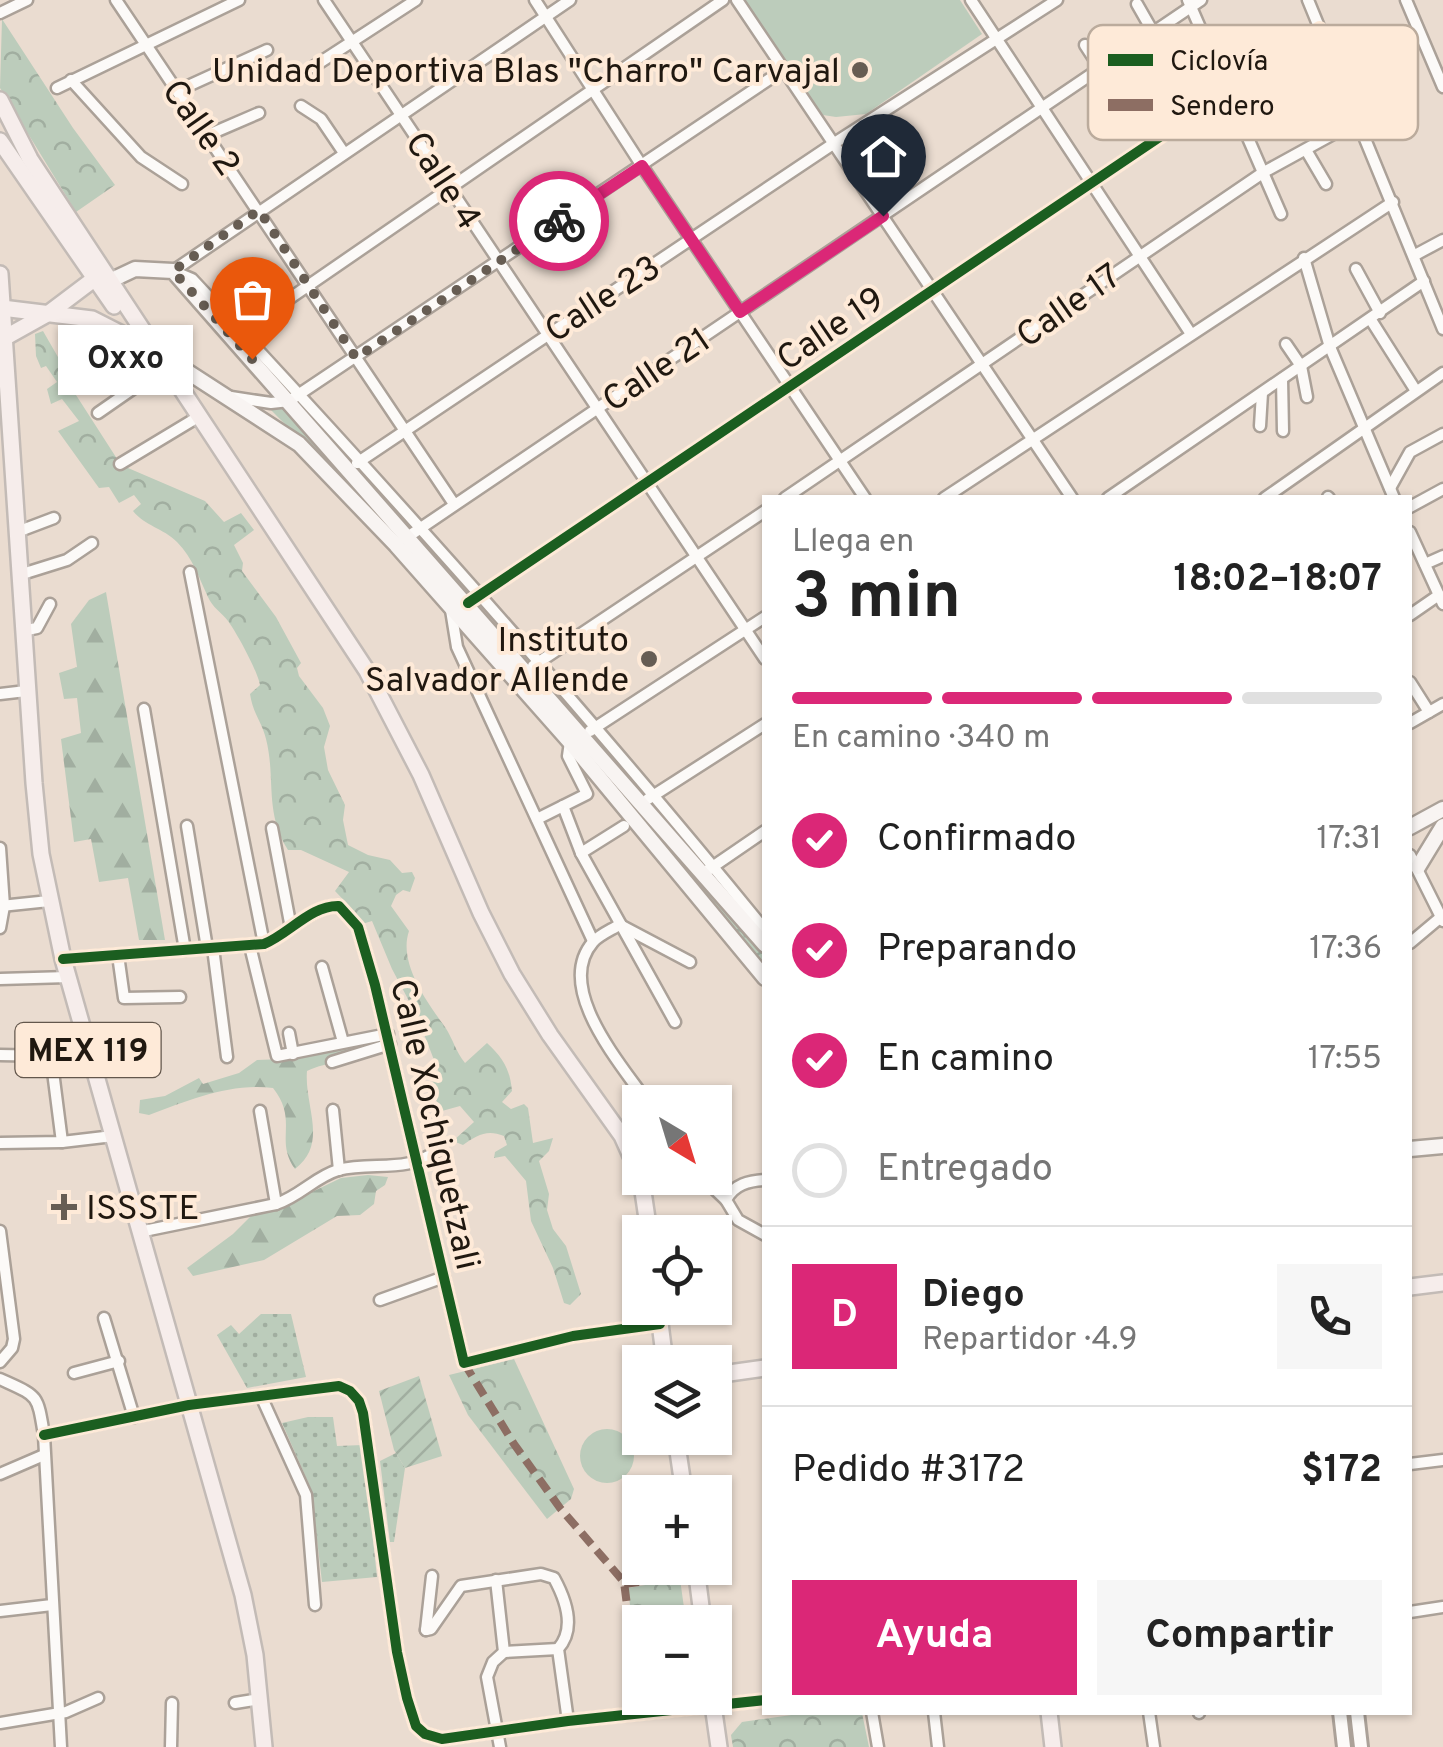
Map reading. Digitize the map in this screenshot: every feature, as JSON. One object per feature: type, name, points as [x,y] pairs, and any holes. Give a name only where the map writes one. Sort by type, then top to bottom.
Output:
[{"type":"main road","points":[[0,100],[24,149],[138,341],[194,419],[366,683],[505,979],[545,1043],[622,1143]]},
{"type":"main road","points":[[0,141],[155,352],[183,393],[194,419]]},
{"type":"main road","points":[[2,320],[49,313],[103,279],[135,269],[173,271],[237,335],[294,398],[315,430],[354,465],[532,667],[582,735],[623,804],[762,974]]},
{"type":"main road","name":"MEX 119","points":[[0,274],[26,691],[39,836],[50,901],[68,977],[243,1595],[264,1747]]},
{"type":"main road","points":[[2,320],[49,313],[98,320],[208,384],[299,444],[450,604],[647,799],[690,856],[708,869],[762,941]]},
{"type":"main road","points":[[183,393],[192,384],[208,384]]},
{"type":"main road","points":[[299,444],[315,430]]},
{"type":"main road","points":[[1412,826],[1443,809]]},
{"type":"main road","points":[[1414,861],[1443,826]]},
{"type":"main road","points":[[674,865],[690,856]]},
{"type":"main road","points":[[1412,1149],[1443,1146]]},
{"type":"main road","points":[[1412,1286],[1443,1283]]},
{"type":"main road","points":[[732,1373],[762,1368]]},
{"type":"main road","points":[[714,1715],[719,1747]]},
{"type":"main road","points":[[1049,1715],[1054,1747]]},
{"type":"street","points":[[0,13],[27,0]]},
{"type":"street","name":"Calle 2","points":[[116,0],[454,504]]},
{"type":"street","points":[[57,88],[238,0]]},
{"type":"street","name":"Calle 4","points":[[324,0],[762,655]]},
{"type":"street","points":[[313,67],[416,0]]},
{"type":"street","points":[[535,0],[862,495]]},
{"type":"street","points":[[173,271],[570,0]]},
{"type":"street","points":[[237,335],[723,0]]},
{"type":"street","points":[[737,0],[1070,495]]},
{"type":"street","points":[[970,0],[1191,334]]},
{"type":"street","name":"Calle 23","points":[[354,465],[1043,4],[1057,0]]},
{"type":"street","name":"Calle 21","points":[[1162,25],[1189,4],[1201,0]]},
{"type":"street","points":[[1308,0],[1318,25]]},
{"type":"street","points":[[1406,0],[1417,25]]},
{"type":"street","points":[[1137,4],[1149,25]]},
{"type":"street","points":[[1418,28],[1443,86]]},
{"type":"street","points":[[1085,45],[1088,50]]},
{"type":"street","points":[[177,92],[267,50]]},
{"type":"street","points":[[225,396],[271,403],[294,398],[783,70]]},
{"type":"street","name":"Calle 21","points":[[413,532],[1088,76]]},
{"type":"street","points":[[72,80],[141,157],[182,184]]},
{"type":"street","points":[[301,106],[321,120],[344,153]]},
{"type":"street","points":[[208,135],[259,112]]},
{"type":"street","name":"Calle 19","points":[[473,600],[1157,140]]},
{"type":"street","points":[[1250,140],[1281,214]]},
{"type":"street","name":"Calle 17","points":[[789,495],[1264,172],[1324,140]]},
{"type":"street","points":[[1365,140],[1443,328]]},
{"type":"street","points":[[1306,150],[1326,184]]},
{"type":"street","points":[[948,495],[1393,202]]},
{"type":"street","points":[[1415,255],[1443,240]]},
{"type":"street","points":[[1304,258],[1330,347],[1392,493]]},
{"type":"street","points":[[1356,269],[1375,316],[1416,391]]},
{"type":"street","points":[[1112,495],[1424,281]]},
{"type":"street","points":[[1286,344],[1302,366],[1307,397]]},
{"type":"street","points":[[98,413],[158,372]]},
{"type":"street","points":[[1281,493],[1364,426],[1443,373]]},
{"type":"street","points":[[1282,379],[1284,431]]},
{"type":"street","points":[[1260,426],[1262,393]]},
{"type":"street","points":[[294,398],[354,465]]},
{"type":"street","points":[[120,464],[194,419]]},
{"type":"street","points":[[1392,493],[1410,452],[1443,434]]},
{"type":"street","points":[[1412,506],[1443,489]]},
{"type":"street","points":[[532,667],[762,513]]},
{"type":"street","points":[[16,532],[54,518]]},
{"type":"street","points":[[1412,536],[1441,600],[1412,615]]},
{"type":"street","points":[[19,575],[66,560],[92,543]]},
{"type":"street","points":[[1425,564],[1443,556]]},
{"type":"street","points":[[190,572],[264,944]]},
{"type":"street","points":[[22,632],[37,628],[50,604]]},
{"type":"street","points":[[450,604],[457,647],[593,941]]},
{"type":"street","points":[[537,819],[587,794],[568,756],[582,735],[762,619]]},
{"type":"street","points":[[1412,685],[1430,712]]},
{"type":"street","points":[[0,694],[26,691]]},
{"type":"street","points":[[1412,722],[1443,704]]},
{"type":"street","points":[[144,709],[185,950]]},
{"type":"street","points":[[623,804],[647,799],[762,726]]},
{"type":"street","points":[[647,799],[762,927]]},
{"type":"street","points":[[563,806],[581,853],[675,1022]]},
{"type":"street","points":[[188,826],[227,1057]]},
{"type":"street","points":[[581,853],[624,826]]},
{"type":"street","points":[[63,959],[250,946],[264,944],[290,928],[272,828]]},
{"type":"street","points":[[708,869],[762,834]]},
{"type":"street","points":[[0,848],[0,928]]},
{"type":"street","points":[[1412,941],[1442,919],[1414,861]]},
{"type":"street","points":[[2,906],[50,901]]},
{"type":"street","name":"Calle Xochiquetzali","points":[[290,928],[327,905],[339,906],[358,927],[389,1039],[464,1363],[622,1325]]},
{"type":"street","points":[[619,925],[593,941],[580,988],[584,1007],[636,1085]]},
{"type":"street","points":[[619,925],[690,962]]},
{"type":"street","points":[[250,946],[277,1056],[344,1042],[389,1039]]},
{"type":"street","points":[[118,956],[124,998],[180,997]]},
{"type":"street","points":[[322,967],[344,1042]]},
{"type":"street","points":[[0,979],[68,977]]},
{"type":"street","points":[[289,1034],[293,1054]]},
{"type":"street","points":[[332,1062],[389,1039]]},
{"type":"street","points":[[0,1056],[51,1056],[62,1142]]},
{"type":"street","points":[[333,1110],[339,1170]]},
{"type":"street","points":[[260,1111],[276,1204]]},
{"type":"street","points":[[0,1143],[113,1136]]},
{"type":"street","points":[[139,1232],[276,1204],[296,1198],[339,1170],[418,1163],[438,1150]]},
{"type":"street","points":[[726,1200],[740,1185],[762,1181]]},
{"type":"street","points":[[721,1195],[738,1220],[762,1233]]},
{"type":"street","points":[[0,1231],[14,1340],[0,1362]]},
{"type":"street","points":[[380,1300],[444,1277]]},
{"type":"street","points":[[104,1318],[134,1417]]},
{"type":"street","points":[[74,1372],[118,1362]]},
{"type":"street","points":[[0,1379],[34,1395],[44,1436],[61,1747]]},
{"type":"street","points":[[44,1436],[189,1406],[339,1386],[350,1391],[359,1401],[370,1445],[397,1652],[414,1718],[426,1734],[442,1739],[622,1713]]},
{"type":"street","points":[[261,1396],[306,1495],[315,1605]]},
{"type":"street","points":[[0,1474],[44,1454]]},
{"type":"street","points":[[1412,1464],[1443,1460]]},
{"type":"street","points":[[432,1576],[426,1630],[461,1586],[541,1574],[554,1578],[562,1592],[568,1620],[567,1639],[558,1649],[504,1652],[493,1662],[487,1677],[500,1747]]},
{"type":"street","points":[[496,1580],[504,1652]]},
{"type":"street","points":[[0,1611],[52,1605]]},
{"type":"street","points":[[1412,1612],[1443,1607]]},
{"type":"street","points":[[558,1649],[568,1720]]},
{"type":"street","points":[[0,1723],[61,1713],[98,1698]]},
{"type":"street","points":[[235,1703],[260,1699]]},
{"type":"street","points":[[732,1701],[762,1700]]},
{"type":"street","points":[[171,1747],[172,1702]]},
{"type":"street","points":[[873,1715],[878,1747]]},
{"type":"street","points":[[934,1715],[938,1747]]},
{"type":"street","points":[[1149,1715],[1154,1747]]},
{"type":"street","points":[[1340,1715],[1344,1747]]},
{"type":"street","points":[[1357,1715],[1361,1747]]},
{"type":"green space","name":"Unidad Deportiva Blas \"Charro\" Carvajal","points":[[743,0],[960,0],[982,34],[866,114],[836,117],[823,115],[814,106]]},
{"type":"green space","points":[[2,19],[115,185],[76,212],[0,88]]},
{"type":"green space","points":[[43,331],[66,371],[67,381],[121,465],[205,501],[224,522],[241,513],[254,530],[234,545],[243,563],[242,571],[276,617],[301,663],[297,668],[299,676],[323,708],[330,726],[324,747],[328,770],[345,805],[343,820],[348,845],[390,860],[402,873],[412,872],[415,878],[410,892],[403,890],[396,895],[391,906],[409,931],[407,956],[416,982],[465,1063],[487,1043],[501,1059],[512,1091],[502,1102],[511,1109],[524,1104],[528,1108],[533,1143],[553,1138],[549,1151],[539,1161],[549,1194],[547,1210],[553,1229],[566,1246],[581,1294],[570,1305],[564,1303],[531,1221],[526,1181],[505,1156],[494,1158],[495,1152],[507,1145],[504,1136],[482,1134],[463,1145],[453,1141],[474,1122],[460,1106],[442,1111],[427,1084],[441,1078],[372,921],[362,924],[335,891],[349,872],[301,850],[288,850],[281,836],[273,808],[266,739],[250,694],[260,685],[237,634],[210,601],[183,548],[133,511],[141,504],[134,495],[119,503],[109,487],[99,488],[58,431],[79,421],[62,399],[51,404],[47,389],[57,382],[46,366],[41,368],[36,356],[35,334]]},
{"type":"green space","points":[[268,407],[284,407],[762,947],[762,962],[482,632],[394,534]]},
{"type":"green space","points":[[106,592],[165,940],[139,940],[128,878],[99,882],[91,839],[74,842],[61,739],[81,733],[77,698],[64,699],[59,673],[77,667],[71,624],[89,600]]},
{"type":"green space","points":[[371,1041],[371,1049],[364,1053],[307,1071],[313,1136],[305,1159],[295,1169],[286,1149],[284,1110],[273,1088],[225,1090],[149,1115],[139,1113],[140,1100],[165,1096],[199,1078],[203,1084],[239,1073],[257,1060],[283,1059]]},
{"type":"green space","points":[[388,1177],[376,1191],[374,1204],[360,1215],[337,1216],[264,1260],[193,1276],[187,1268],[255,1212],[291,1202],[341,1178]]},
{"type":"green space","points":[[261,1314],[291,1314],[306,1377],[247,1388],[217,1335],[231,1325],[239,1334]]},
{"type":"green space","points":[[514,1359],[574,1489],[571,1499],[547,1519],[468,1415],[449,1375]]},
{"type":"green space","points":[[419,1376],[442,1456],[405,1468],[394,1450],[379,1391]]},
{"type":"green space","points":[[333,1417],[337,1446],[363,1445],[377,1577],[322,1582],[311,1489],[282,1423]]},
{"type":"green space","points":[[607,1429],[622,1434],[622,1455],[634,1455],[626,1475],[607,1483],[588,1475],[580,1456],[588,1437]]},
{"type":"green space","points":[[396,1453],[405,1468],[394,1542],[390,1542],[380,1461]]},
{"type":"green space","points":[[681,1585],[684,1605],[630,1605],[628,1588]]},
{"type":"green space","points":[[791,1715],[862,1715],[869,1747],[733,1747],[731,1735],[742,1722]]},
{"type":"marked path","points":[[464,1363],[514,1444],[560,1508],[624,1582],[627,1605]]},
{"type":"cycle path","points":[[468,603],[1155,140]]},
{"type":"cycle path","points":[[63,959],[264,944],[319,910],[339,906],[358,927],[375,985],[464,1363],[573,1336],[653,1325]]},
{"type":"cycle path","points":[[44,1435],[189,1405],[339,1386],[350,1391],[363,1413],[407,1698],[416,1726],[425,1734],[442,1739],[762,1700]]},
{"type":"way so far","points":[[252,359],[173,271],[259,210],[356,358],[559,221]]},
{"type":"place","name":"Unidad Deportiva Blas \"Charro\" Carvajal","points":[[860,70]]},
{"type":"place","name":"Oxxo","points":[[252,359]]},
{"type":"place","name":"Instituto Salvador Allende","points":[[649,659]]},
{"type":"place","name":"ISSSTE","points":[[64,1207]]},
{"type":"route","points":[[559,221],[642,166],[740,312],[883,216]]}]
